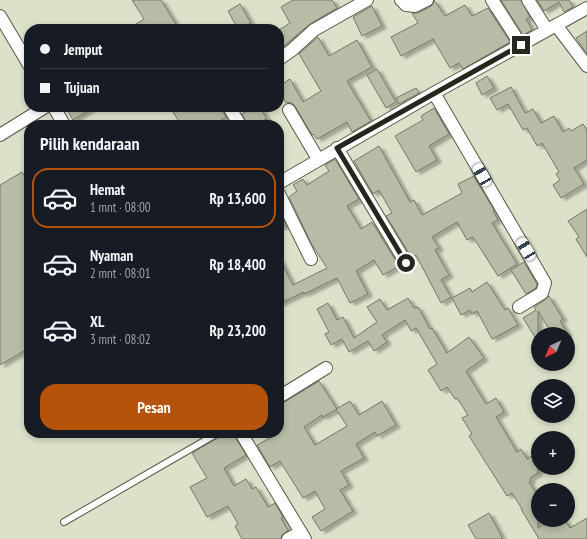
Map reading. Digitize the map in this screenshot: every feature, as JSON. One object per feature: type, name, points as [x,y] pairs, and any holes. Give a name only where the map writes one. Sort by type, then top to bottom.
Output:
[{"type":"street","points":[[284,56],[314,30],[367,0]]},
{"type":"street","points":[[401,0],[406,5],[415,6],[427,0]]},
{"type":"street","points":[[492,0],[521,45]]},
{"type":"street","points":[[528,0],[551,28],[587,66]]},
{"type":"street","points":[[284,180],[337,148],[587,8]]},
{"type":"street","points":[[0,16],[24,57]]},
{"type":"street","points":[[434,93],[545,284],[545,288],[542,293],[519,307]]},
{"type":"street","points":[[289,110],[318,160]]},
{"type":"street","points":[[24,120],[37,112]]},
{"type":"street","points":[[0,135],[24,120]]},
{"type":"street","points":[[337,148],[406,263]]},
{"type":"street","points":[[284,204],[312,259]]},
{"type":"street","points":[[284,394],[326,368]]},
{"type":"street","points":[[244,438],[303,536],[288,539]]},
{"type":"lane","points":[[64,522],[209,438]]},
{"type":"building","points":[[132,0],[161,0],[176,24],[136,24],[144,19]]},
{"type":"building","points":[[293,0],[332,0],[337,8],[310,24],[284,46],[284,27],[290,23],[281,7]]},
{"type":"building","points":[[434,0],[445,16],[465,5],[472,16],[488,8],[510,42],[463,69],[459,63],[450,68],[433,39],[401,56],[391,37],[418,23],[412,13],[418,13],[430,7]]},
{"type":"building","points":[[501,0],[521,0],[530,17],[526,19],[532,30],[523,35]]},
{"type":"building","points":[[537,0],[569,0],[573,7],[564,12],[559,2],[544,11]]},
{"type":"building","points":[[240,4],[251,23],[235,24],[228,11]]},
{"type":"building","points":[[372,6],[382,26],[362,36],[353,17]]},
{"type":"building","points":[[587,31],[587,54],[576,38]]},
{"type":"building","points":[[318,37],[329,56],[357,40],[372,67],[347,81],[371,121],[352,132],[347,122],[317,139],[313,134],[312,135],[295,106],[292,103],[286,103],[284,99],[284,83],[290,79],[303,102],[321,91],[299,54]]},
{"type":"building","points":[[377,69],[396,102],[386,108],[367,75]]},
{"type":"building","points":[[487,76],[494,88],[482,95],[476,83]]},
{"type":"building","points":[[511,87],[525,113],[533,109],[541,123],[554,116],[563,132],[569,128],[571,131],[583,124],[587,130],[587,160],[574,168],[584,184],[561,198],[553,185],[560,180],[556,174],[559,172],[542,143],[537,146],[527,128],[523,130],[508,104],[497,110],[490,98]]},
{"type":"building","points":[[416,88],[419,93],[399,104],[396,98]]},
{"type":"building","points":[[434,108],[449,134],[429,146],[437,160],[416,172],[395,136],[423,120],[421,116]]},
{"type":"building","points":[[69,112],[86,112],[73,120]]},
{"type":"building","points":[[173,112],[223,112],[226,117],[221,120],[178,120]]},
{"type":"building","points":[[245,112],[263,112],[267,119],[245,120],[242,114]]},
{"type":"building","points":[[379,146],[410,202],[414,200],[422,215],[462,193],[458,184],[474,176],[494,210],[493,211],[498,220],[492,223],[517,264],[498,276],[473,237],[467,240],[457,222],[432,237],[439,248],[435,250],[449,275],[441,280],[451,297],[441,303],[416,255],[412,258],[386,216],[392,213],[379,190],[373,194],[354,161]]},
{"type":"building","points":[[335,159],[359,199],[347,206],[361,229],[372,222],[399,266],[383,275],[374,260],[356,271],[368,294],[350,303],[337,278],[284,302],[284,268],[293,285],[327,268],[311,243],[289,197],[297,191],[293,185],[303,179],[307,185],[329,171],[325,165]]},
{"type":"building","points":[[22,172],[24,175],[24,351],[0,365],[0,185]]},
{"type":"building","points":[[587,209],[587,257],[576,239],[579,237],[568,221]]},
{"type":"building","points":[[524,262],[537,284],[536,288],[526,294],[511,270]]},
{"type":"building","points":[[487,282],[505,310],[508,308],[518,325],[492,339],[477,311],[472,314],[470,310],[461,315],[452,298],[470,288],[472,292]]},
{"type":"building","points":[[549,296],[563,319],[560,321],[564,327],[548,327],[538,311],[538,327],[531,327],[531,331],[523,318],[536,310],[534,307]]},
{"type":"building","points":[[408,298],[414,308],[418,307],[430,329],[432,328],[447,353],[469,337],[484,358],[466,371],[486,404],[496,398],[504,412],[496,417],[517,452],[521,449],[527,459],[531,456],[531,475],[535,475],[530,478],[531,481],[529,482],[531,485],[531,526],[512,493],[507,496],[469,436],[472,434],[462,418],[468,415],[457,398],[455,399],[447,387],[441,391],[428,370],[437,364],[416,328],[411,331],[405,320],[382,335],[387,342],[374,351],[368,341],[349,352],[342,339],[331,345],[325,334],[329,332],[317,309],[328,303],[337,320],[343,317],[354,338],[377,322],[367,307],[380,299],[387,310]]},
{"type":"building","points":[[319,381],[337,409],[350,401],[359,415],[382,401],[396,425],[377,436],[375,432],[356,444],[364,458],[341,471],[349,485],[340,490],[353,511],[321,531],[312,517],[325,509],[315,491],[303,498],[280,461],[270,467],[257,445],[270,438],[284,438],[284,402]],"holes":[[[336,409],[347,426],[315,445],[304,427],[322,415],[323,417]]]},
{"type":"building","points":[[218,438],[236,438],[246,455],[224,468],[234,486],[246,479],[252,489],[256,487],[268,507],[275,503],[283,517],[281,518],[288,531],[282,535],[281,539],[242,539],[235,526],[238,524],[228,506],[207,517],[190,487],[207,478],[192,453]]},
{"type":"building","points":[[489,513],[503,539],[476,539],[468,525]]},
{"type":"building","points":[[587,518],[587,539],[539,539],[532,527],[570,528],[575,527],[575,525]]},
{"type":"route","points":[[406,263],[337,148],[521,45]]}]
